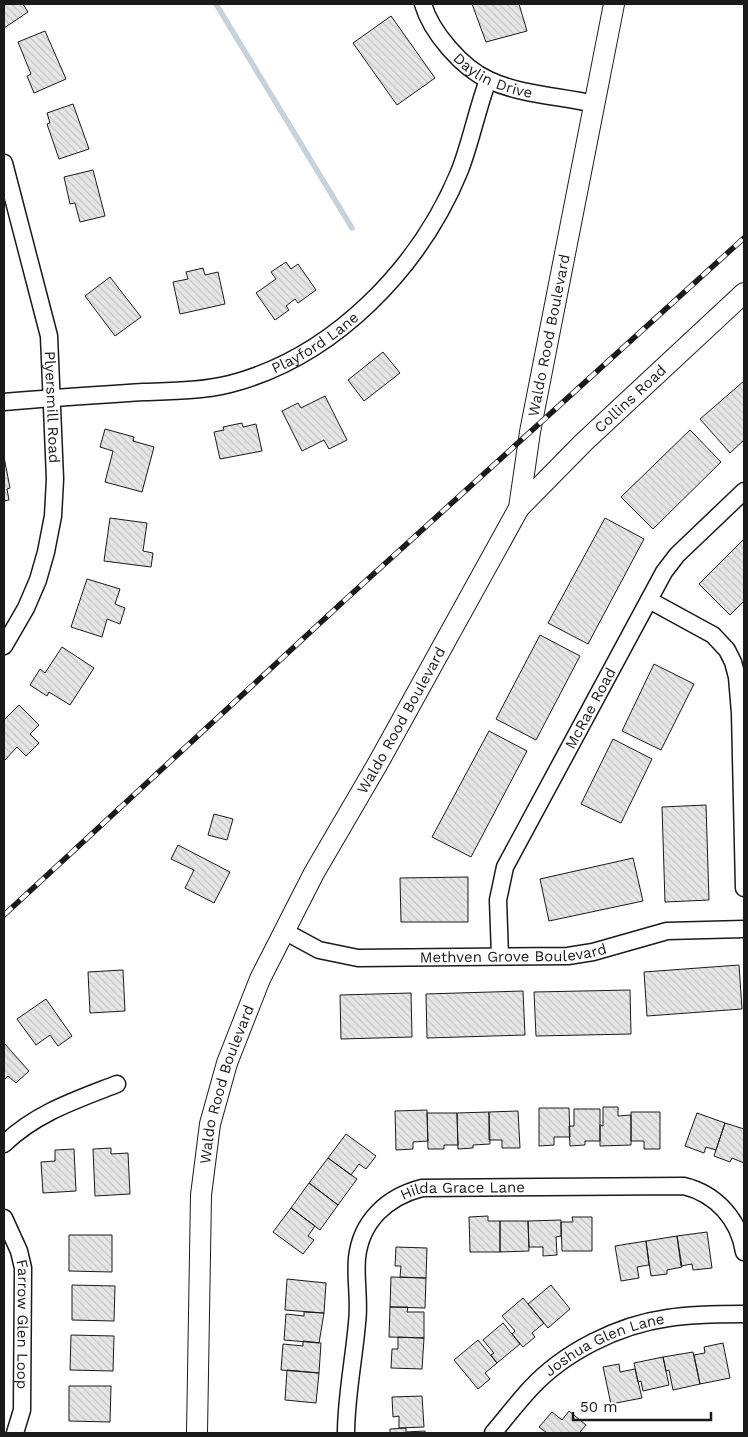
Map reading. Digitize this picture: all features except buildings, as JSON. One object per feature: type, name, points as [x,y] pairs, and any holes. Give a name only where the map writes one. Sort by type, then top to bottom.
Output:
[{"type":"street","name":"Daylin Drive","points":[[423,4],[433,27],[448,47],[488,80],[518,89],[594,104]]},
{"type":"street","name":"Waldo Rood Boulevard","points":[[197,1433],[201,1195],[210,1124],[227,1063],[260,979],[314,873],[377,765],[520,508],[530,432],[614,4]]},
{"type":"street","name":"Playford Lane","points":[[4,402],[174,390],[228,384],[280,365],[338,330],[394,277],[413,254],[432,225],[459,171],[488,80]]},
{"type":"street","name":"Plyersmill Road","points":[[4,162],[49,336],[55,478],[53,516],[46,552],[26,608],[4,646]]},
{"type":"street","name":"Collins Road","points":[[520,508],[591,435],[744,293]]},
{"type":"street","name":"McRae Road","points":[[500,956],[498,900],[505,867],[649,600],[677,555],[744,491]]},
{"type":"street","points":[[649,600],[713,636],[727,650],[733,662],[737,677],[740,713],[744,888]]},
{"type":"street","name":"Methven Grove Boulevard","points":[[284,932],[319,950],[358,958],[568,956],[593,952],[667,931],[744,929]]},
{"type":"street","points":[[4,1144],[32,1122],[55,1108],[117,1084]]},
{"type":"street","name":"Hilda Grace Lane","points":[[346,1433],[359,1307],[357,1259],[361,1240],[378,1210],[400,1195],[422,1188],[684,1186],[698,1190],[723,1207],[735,1223],[743,1241],[744,1252]]},
{"type":"street","name":"Farrow Glen Loop","points":[[4,1218],[17,1244],[23,1268],[22,1410],[15,1433]]},
{"type":"street","name":"Joshua Glen Lane","points":[[493,1433],[531,1388],[566,1358],[616,1332],[668,1318],[706,1314],[744,1314]]},
{"type":"waterway","points":[[216,4],[352,228]]},
{"type":"railway","points":[[4,915],[346,599],[744,238]]}]
